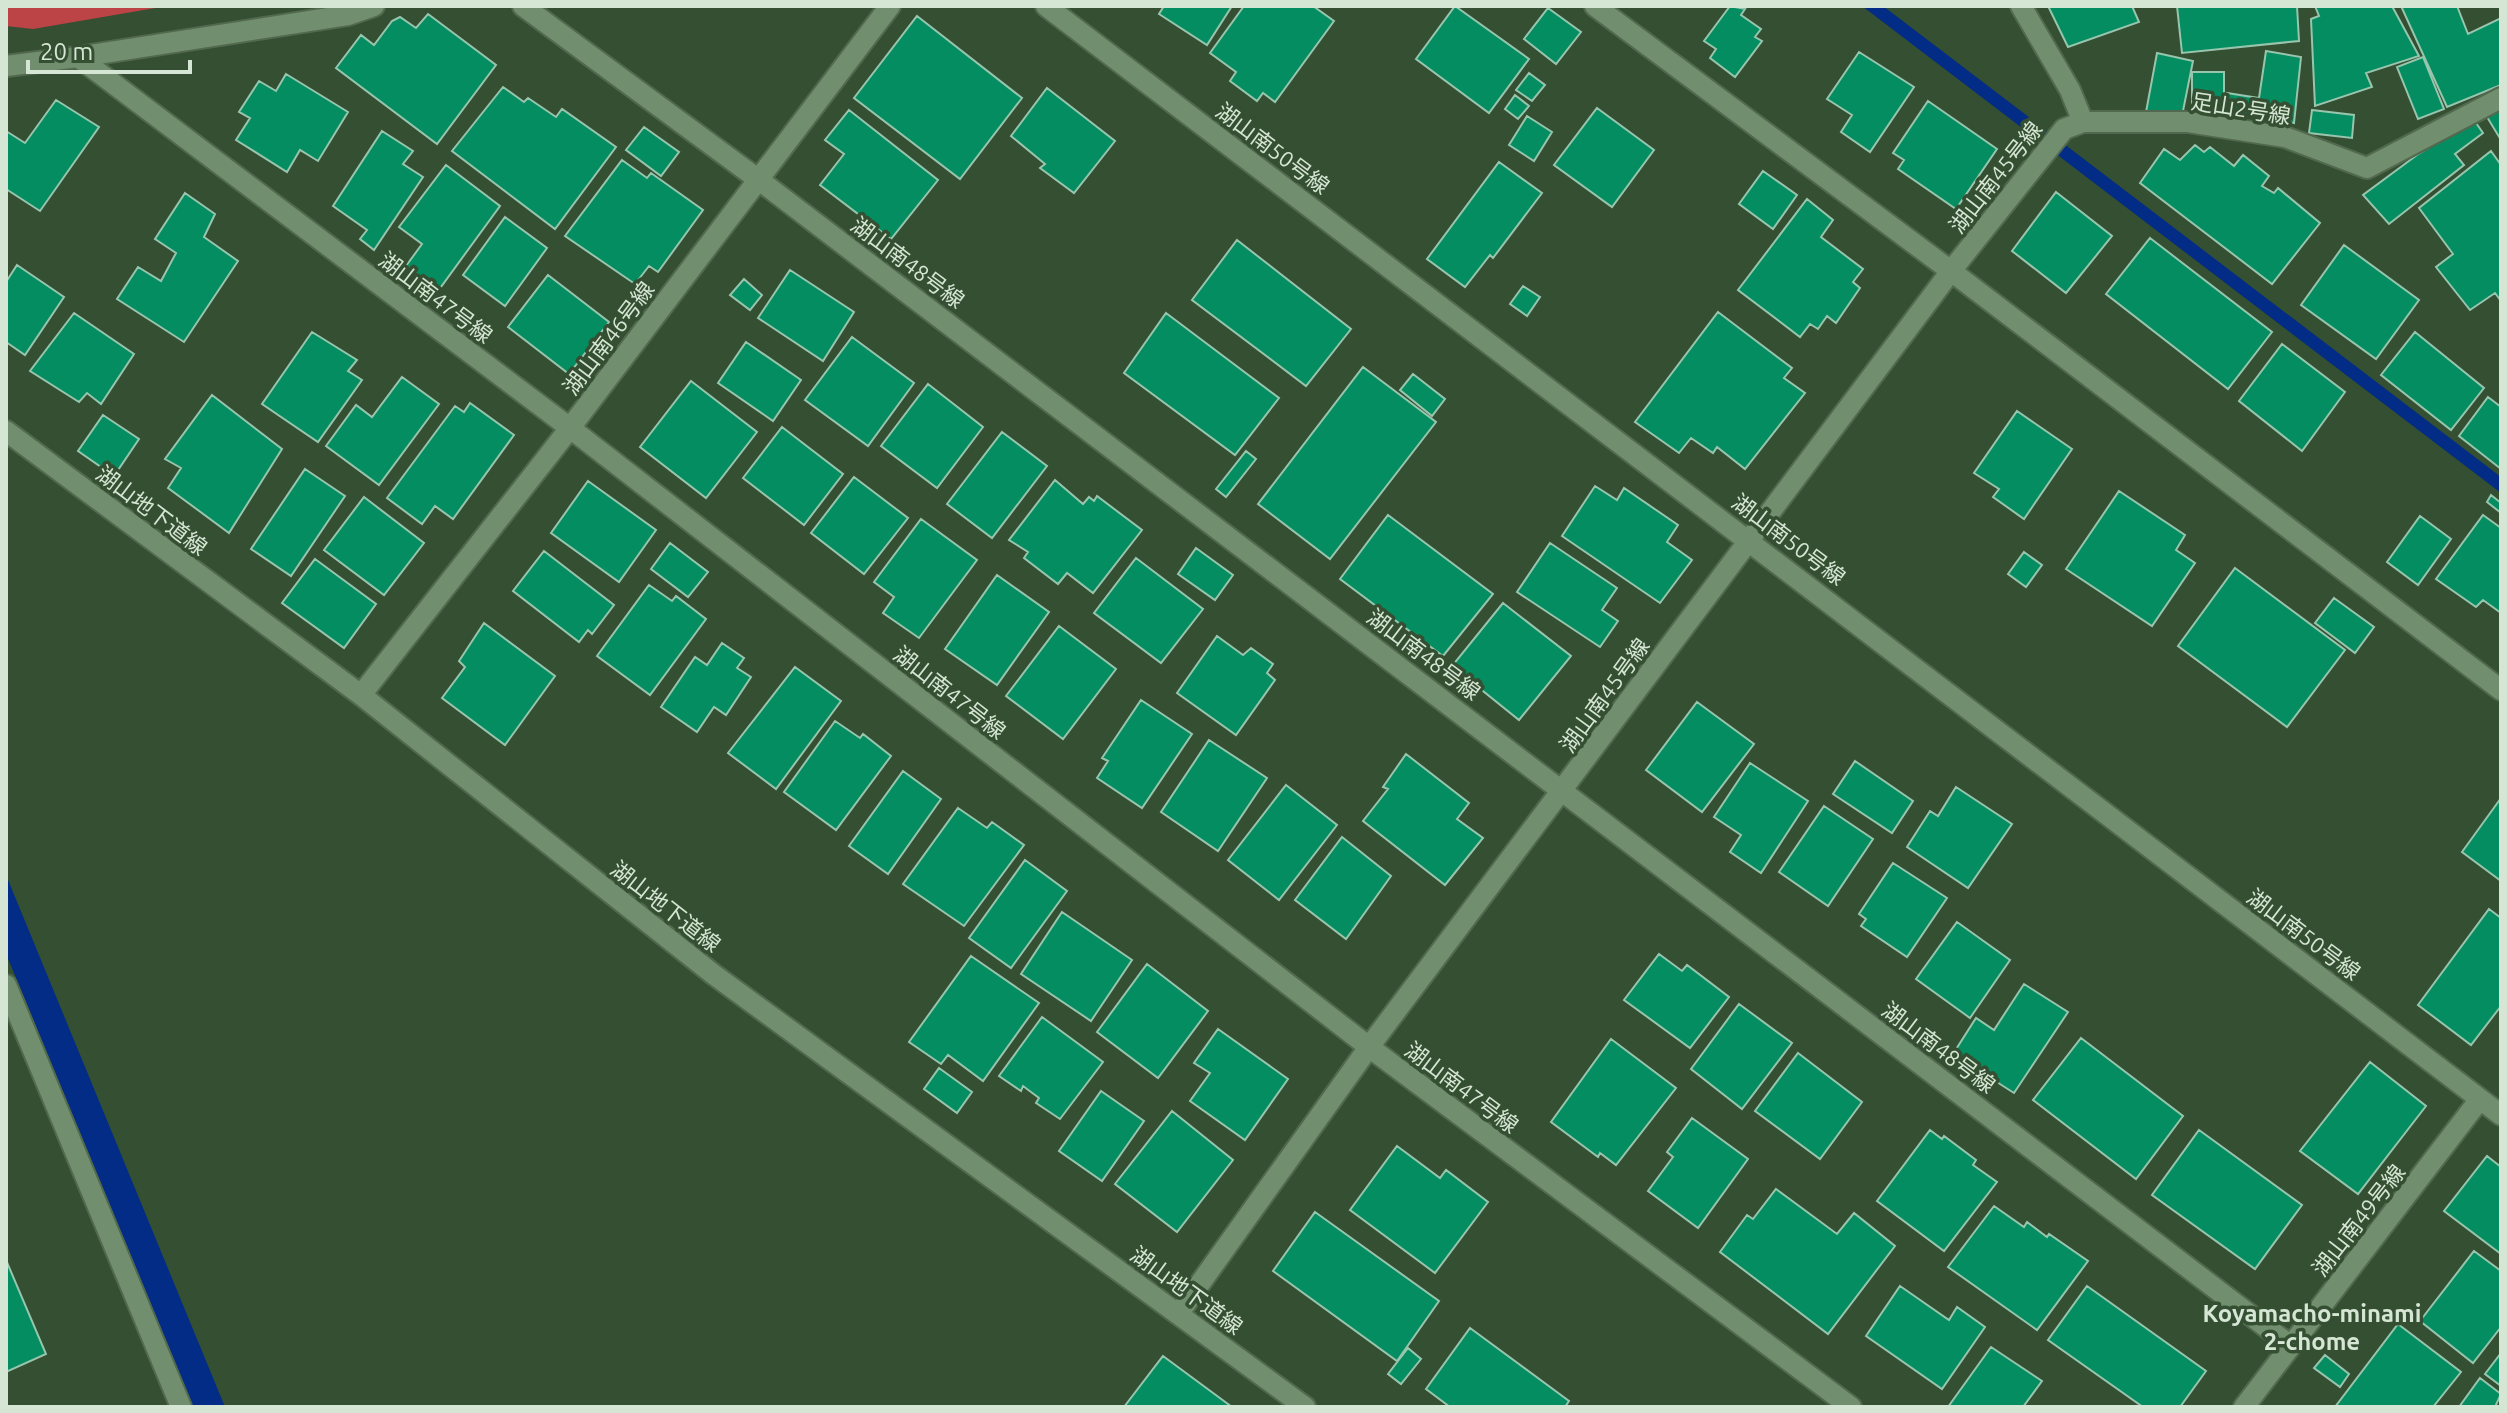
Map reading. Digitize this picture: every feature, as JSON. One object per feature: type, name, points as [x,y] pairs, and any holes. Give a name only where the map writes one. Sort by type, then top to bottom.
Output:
[{"type":"street","points":[[6,66],[348,15],[374,6]]},
{"type":"street","name":"湖山南48号線","points":[[523,6],[759,180],[1564,790],[2291,1346]]},
{"type":"street","name":"湖山南46号線","points":[[361,695],[570,428],[890,6]]},
{"type":"street","name":"湖山南50号線","points":[[1046,6],[1750,539],[2501,1115]]},
{"type":"street","points":[[1595,6],[1951,271],[2501,690]]},
{"type":"street","points":[[2021,6],[2070,90],[2083,122]]},
{"type":"street","name":"湖山南47号線","points":[[78,57],[570,428],[1369,1047],[1851,1407]]},
{"type":"street","name":"足山2号線","points":[[2083,122],[2188,122],[2285,137],[2367,168],[2501,98]]},
{"type":"street","name":"湖山南45号線","points":[[1179,1313],[1369,1047],[1951,271],[2064,129],[2083,122]]},
{"type":"street","name":"湖山地下道線","points":[[6,431],[361,695],[713,974],[1305,1407]]},
{"type":"street","points":[[6,985],[181,1407]]},
{"type":"street","name":"湖山南49号線","points":[[2244,1407],[2480,1099]]},
{"type":"shaded area","points":[[6,6],[167,6],[33,29],[6,26]]},
{"type":"shaded area","points":[[1862,6],[1883,6],[1929,41],[2501,477],[2501,493]]},
{"type":"shaded area","points":[[6,875],[225,1407],[193,1407],[6,954]]},
{"type":"building","points":[[1164,6],[1232,6],[1207,45],[1159,14]]},
{"type":"building","points":[[1244,6],[1313,6],[1334,21],[1275,102],[1263,93],[1257,101],[1230,81],[1236,72],[1210,53]]},
{"type":"building","points":[[1455,6],[1529,59],[1489,113],[1416,59]]},
{"type":"building","points":[[1730,6],[1745,9],[1741,15],[1761,29],[1755,37],[1762,41],[1735,77],[1710,58],[1716,49],[1704,41]]},
{"type":"building","points":[[2048,6],[2132,6],[2139,22],[2068,47]]},
{"type":"building","points":[[2177,6],[2297,6],[2299,41],[2182,53]]},
{"type":"building","points":[[2315,6],[2392,6],[2419,56],[2366,73],[2372,87],[2315,106],[2311,19],[2319,16]]},
{"type":"building","points":[[2401,6],[2457,6],[2468,34],[2501,18],[2501,85],[2447,107]]},
{"type":"building","points":[[1548,8],[1581,32],[1556,64],[1524,39]]},
{"type":"building","points":[[428,14],[496,65],[437,144],[336,68],[361,35],[374,45],[392,21],[400,17],[416,28]]},
{"type":"building","points":[[917,16],[1022,98],[960,179],[854,98]]},
{"type":"building","points":[[2266,51],[2301,57],[2294,123],[2227,113],[2227,93],[2259,98]]},
{"type":"building","points":[[1859,52],[1914,87],[1870,152],[1841,132],[1852,115],[1827,99]]},
{"type":"building","points":[[2157,53],[2193,61],[2183,111],[2146,112]]},
{"type":"building","points":[[2423,57],[2444,109],[2418,119],[2397,67]]},
{"type":"building","points":[[2192,72],[2224,72],[2224,111],[2192,111]]},
{"type":"building","points":[[1529,73],[1545,85],[1532,101],[1516,90]]},
{"type":"building","points":[[286,74],[348,112],[318,161],[300,150],[287,172],[236,140],[250,118],[239,112],[259,81],[276,91]]},
{"type":"building","points":[[503,87],[524,102],[528,98],[556,117],[562,109],[616,147],[555,229],[452,151]]},
{"type":"building","points":[[1047,88],[1115,141],[1074,193],[1040,168],[1045,164],[1011,136]]},
{"type":"building","points":[[1515,95],[1529,106],[1518,119],[1505,109]]},
{"type":"building","points":[[56,100],[99,127],[40,211],[6,189],[6,131],[25,143]]},
{"type":"building","points":[[1928,101],[1997,149],[1956,209],[1898,169],[1904,160],[1893,153]]},
{"type":"building","points":[[1597,108],[1654,150],[1612,207],[1554,165]]},
{"type":"building","points":[[849,110],[938,180],[891,239],[820,185],[844,154],[825,140]]},
{"type":"building","points":[[2312,110],[2354,115],[2352,138],[2309,133]]},
{"type":"building","points":[[2501,110],[2501,140],[2487,117]]},
{"type":"building","points":[[1527,116],[1552,132],[1534,161],[1509,145]]},
{"type":"building","points":[[2474,120],[2483,133],[2455,154],[2464,165],[2389,224],[2363,195],[2417,155]]},
{"type":"building","points":[[644,127],[679,152],[661,176],[626,150]]},
{"type":"building","points":[[382,131],[413,151],[403,164],[423,177],[374,250],[360,239],[367,230],[333,206]]},
{"type":"building","points":[[2195,145],[2204,152],[2210,147],[2234,166],[2243,155],[2269,176],[2262,186],[2274,193],[2278,188],[2320,223],[2272,284],[2140,183],[2164,149],[2180,160]]},
{"type":"building","points":[[2491,151],[2501,165],[2501,301],[2495,293],[2470,310],[2436,267],[2453,254],[2419,208]]},
{"type":"building","points":[[622,160],[647,178],[651,173],[703,210],[658,272],[649,266],[635,284],[565,236]]},
{"type":"building","points":[[1499,162],[1542,193],[1493,258],[1490,255],[1465,287],[1427,259]]},
{"type":"building","points":[[446,165],[500,206],[438,291],[406,266],[422,244],[399,227]]},
{"type":"building","points":[[1763,171],[1797,195],[1773,229],[1739,204]]},
{"type":"building","points":[[2056,192],[2112,236],[2066,293],[2012,251]]},
{"type":"building","points":[[185,193],[215,214],[204,237],[238,261],[184,342],[117,299],[138,267],[161,281],[176,253],[155,239]]},
{"type":"building","points":[[1807,199],[1833,220],[1821,237],[1863,269],[1853,282],[1860,288],[1836,323],[1827,316],[1818,329],[1810,324],[1800,337],[1738,290]]},
{"type":"building","points":[[505,217],[547,248],[505,306],[463,275]]},
{"type":"building","points":[[2150,238],[2272,332],[2228,389],[2106,294]]},
{"type":"building","points":[[1237,240],[1351,329],[1306,386],[1192,300]]},
{"type":"building","points":[[2344,245],[2419,300],[2376,359],[2301,305]]},
{"type":"building","points":[[17,265],[64,297],[25,355],[6,342],[6,282]]},
{"type":"building","points":[[790,270],[854,312],[823,361],[758,318]]},
{"type":"building","points":[[548,275],[609,322],[569,374],[508,327]]},
{"type":"building","points":[[744,279],[762,295],[750,310],[730,295]]},
{"type":"building","points":[[1523,286],[1540,297],[1527,316],[1510,304]]},
{"type":"building","points":[[1718,312],[1792,368],[1784,378],[1805,393],[1745,469],[1717,447],[1713,453],[1691,438],[1679,453],[1635,422]]},
{"type":"building","points":[[74,313],[134,354],[101,404],[87,393],[79,402],[30,371]]},
{"type":"building","points":[[1166,313],[1279,398],[1235,455],[1124,373]]},
{"type":"building","points":[[312,332],[357,360],[348,371],[362,380],[318,442],[262,404]]},
{"type":"building","points":[[2415,332],[2484,388],[2451,430],[2381,375]]},
{"type":"building","points":[[852,337],[914,383],[868,446],[805,400]]},
{"type":"building","points":[[746,342],[801,380],[773,421],[718,383]]},
{"type":"building","points":[[2282,344],[2345,392],[2302,451],[2239,401]]},
{"type":"building","points":[[1363,367],[1436,422],[1330,559],[1258,504]]},
{"type":"building","points":[[1413,374],[1445,399],[1432,416],[1400,390]]},
{"type":"building","points":[[402,377],[439,404],[379,485],[326,446],[356,405],[372,417]]},
{"type":"building","points":[[691,381],[757,432],[706,498],[640,447]]},
{"type":"building","points":[[928,384],[983,427],[937,488],[881,446]]},
{"type":"building","points":[[212,395],[282,449],[229,533],[168,488],[181,468],[165,459]]},
{"type":"building","points":[[2488,397],[2501,407],[2501,469],[2459,436]]},
{"type":"building","points":[[470,403],[514,435],[453,519],[435,506],[422,524],[387,498],[455,406],[464,412]]},
{"type":"building","points":[[2017,411],[2072,449],[2024,519],[1993,497],[1999,489],[1974,473]]},
{"type":"building","points":[[103,415],[139,439],[114,476],[78,451]]},
{"type":"building","points":[[782,427],[843,474],[804,525],[743,478]]},
{"type":"building","points":[[1002,432],[1047,466],[992,538],[947,504]]},
{"type":"building","points":[[1246,451],[1256,459],[1226,497],[1216,489]]},
{"type":"building","points":[[305,469],[345,496],[291,576],[251,549]]},
{"type":"building","points":[[854,477],[908,518],[864,574],[811,533]]},
{"type":"building","points":[[1055,480],[1083,504],[1089,497],[1094,501],[1097,496],[1142,530],[1093,593],[1067,573],[1058,584],[1024,558],[1028,552],[1009,540]]},
{"type":"building","points":[[588,481],[656,530],[619,582],[551,533]]},
{"type":"building","points":[[1595,486],[1617,500],[1624,488],[1678,525],[1667,542],[1692,560],[1660,603],[1562,536]]},
{"type":"building","points":[[2119,491],[2185,535],[2176,550],[2195,563],[2152,626],[2066,569]]},
{"type":"building","points":[[2491,495],[2501,503],[2501,513],[2487,502]]},
{"type":"building","points":[[364,497],[424,543],[384,595],[324,550]]},
{"type":"building","points":[[1388,515],[1493,594],[1443,656],[1340,579]]},
{"type":"building","points":[[2483,515],[2501,528],[2501,613],[2483,600],[2476,607],[2436,579]]},
{"type":"building","points":[[2420,516],[2451,539],[2418,585],[2387,562]]},
{"type":"building","points":[[921,519],[977,560],[919,638],[883,613],[894,597],[874,582]]},
{"type":"building","points":[[670,543],[708,572],[688,597],[651,569]]},
{"type":"building","points":[[1550,543],[1617,588],[1602,610],[1618,621],[1600,647],[1517,592]]},
{"type":"building","points":[[1196,548],[1233,575],[1215,600],[1178,574]]},
{"type":"building","points":[[544,551],[614,605],[592,634],[588,630],[579,642],[513,591]]},
{"type":"building","points":[[2024,552],[2042,565],[2026,587],[2008,574]]},
{"type":"building","points":[[1136,558],[1203,609],[1161,663],[1094,613]]},
{"type":"building","points":[[315,559],[376,604],[344,648],[282,603]]},
{"type":"building","points":[[2235,568],[2345,650],[2287,727],[2178,646]]},
{"type":"building","points":[[997,575],[1049,612],[997,685],[945,649]]},
{"type":"building","points":[[649,585],[672,601],[676,596],[706,619],[650,695],[597,656]]},
{"type":"building","points":[[2334,598],[2374,627],[2355,653],[2315,623]]},
{"type":"building","points":[[1503,603],[1571,656],[1519,720],[1452,666]]},
{"type":"building","points":[[484,623],[555,676],[505,745],[442,698],[465,667],[459,661]]},
{"type":"building","points":[[1059,626],[1116,669],[1063,739],[1006,696]]},
{"type":"building","points":[[1217,636],[1243,655],[1251,648],[1273,664],[1267,673],[1275,680],[1236,735],[1177,693]]},
{"type":"building","points":[[722,643],[744,658],[737,668],[751,677],[726,715],[714,707],[697,732],[661,707],[695,657],[707,665]]},
{"type":"building","points":[[795,667],[841,701],[776,789],[728,753]]},
{"type":"building","points":[[1141,700],[1192,734],[1142,808],[1097,778],[1108,761],[1102,758]]},
{"type":"building","points":[[1697,702],[1754,744],[1702,812],[1646,770]]},
{"type":"building","points":[[835,721],[860,738],[863,734],[891,756],[836,830],[784,792]]},
{"type":"building","points":[[1209,740],[1267,778],[1218,851],[1161,812]]},
{"type":"building","points":[[1406,754],[1469,803],[1457,819],[1483,838],[1445,885],[1363,821],[1388,789],[1383,787]]},
{"type":"building","points":[[1855,761],[1913,801],[1892,833],[1833,794]]},
{"type":"building","points":[[1750,763],[1808,801],[1761,873],[1730,852],[1741,835],[1714,817]]},
{"type":"building","points":[[903,771],[941,799],[888,874],[849,846]]},
{"type":"building","points":[[1286,785],[1337,825],[1279,900],[1228,860]]},
{"type":"building","points":[[1956,787],[2012,824],[1968,888],[1907,847],[1930,811],[1938,816]]},
{"type":"building","points":[[2501,798],[2501,881],[2462,852]]},
{"type":"building","points":[[1824,806],[1873,839],[1828,906],[1779,872]]},
{"type":"building","points":[[958,808],[987,828],[992,822],[1024,845],[964,926],[903,884]]},
{"type":"building","points":[[1342,837],[1391,876],[1346,939],[1295,900]]},
{"type":"building","points":[[1025,860],[1067,891],[1011,968],[969,938]]},
{"type":"building","points":[[1893,863],[1947,898],[1907,957],[1861,926],[1866,919],[1859,914]]},
{"type":"building","points":[[2489,909],[2501,918],[2501,1006],[2471,1045],[2418,1005]]},
{"type":"building","points":[[1062,912],[1132,960],[1091,1021],[1021,974]]},
{"type":"building","points":[[1957,922],[2010,960],[1970,1018],[1916,979]]},
{"type":"building","points":[[1659,954],[1682,971],[1687,965],[1729,997],[1690,1048],[1624,1000]]},
{"type":"building","points":[[971,956],[1039,1003],[983,1081],[948,1055],[941,1064],[909,1042]]},
{"type":"building","points":[[1147,964],[1208,1011],[1158,1078],[1097,1032]]},
{"type":"building","points":[[2024,984],[2068,1012],[2014,1093],[1953,1054],[1976,1018],[1994,1030]]},
{"type":"building","points":[[1739,1004],[1792,1043],[1742,1109],[1691,1069]]},
{"type":"building","points":[[1042,1017],[1103,1062],[1060,1119],[1036,1103],[1039,1098],[1023,1086],[1021,1091],[999,1076]]},
{"type":"building","points":[[1218,1029],[1288,1079],[1245,1140],[1190,1101],[1210,1073],[1194,1063]]},
{"type":"building","points":[[2081,1038],[2183,1116],[2136,1179],[2033,1100]]},
{"type":"building","points":[[1611,1039],[1676,1088],[1616,1165],[1600,1153],[1598,1157],[1551,1122]]},
{"type":"building","points":[[1798,1053],[1862,1102],[1820,1159],[1755,1111]]},
{"type":"building","points":[[2370,1062],[2426,1106],[2358,1194],[2300,1151]]},
{"type":"building","points":[[939,1068],[972,1092],[957,1113],[924,1089]]},
{"type":"building","points":[[1101,1091],[1144,1121],[1102,1181],[1059,1151]]},
{"type":"building","points":[[1172,1111],[1233,1160],[1177,1232],[1115,1184]]},
{"type":"building","points":[[1692,1118],[1748,1159],[1698,1228],[1648,1191],[1673,1157],[1667,1152]]},
{"type":"building","points":[[1930,1130],[1942,1139],[1944,1136],[1976,1160],[1973,1165],[1997,1182],[1944,1251],[1877,1201]]},
{"type":"building","points":[[2199,1130],[2302,1205],[2255,1269],[2152,1195]]},
{"type":"building","points":[[1397,1146],[1440,1178],[1446,1170],[1488,1202],[1435,1273],[1350,1210]]},
{"type":"building","points":[[2487,1156],[2501,1167],[2501,1254],[2444,1211]]},
{"type":"building","points":[[1776,1189],[1837,1234],[1854,1213],[1895,1246],[1828,1334],[1720,1252],[1747,1215],[1753,1219]]},
{"type":"building","points":[[1994,1206],[2024,1227],[2027,1222],[2047,1237],[2049,1234],[2088,1261],[2037,1330],[1948,1267]]},
{"type":"building","points":[[1315,1212],[1439,1301],[1397,1361],[1273,1271]]},
{"type":"building","points":[[2474,1251],[2501,1271],[2501,1327],[2473,1363],[2420,1321]]},
{"type":"building","points":[[6,1260],[46,1354],[6,1372]]},
{"type":"building","points":[[1900,1286],[1949,1320],[1957,1307],[1985,1327],[1942,1389],[1866,1336]]},
{"type":"building","points":[[2087,1286],[2206,1371],[2180,1407],[2143,1407],[2048,1340]]},
{"type":"building","points":[[2398,1324],[2461,1372],[2433,1407],[2335,1407]]},
{"type":"building","points":[[1470,1328],[1569,1401],[1565,1407],[1450,1407],[1426,1389]]},
{"type":"building","points":[[1991,1347],[2042,1381],[2023,1407],[1948,1407]]},
{"type":"building","points":[[1408,1348],[1421,1359],[1401,1384],[1388,1374]]},
{"type":"building","points":[[2501,1353],[2501,1386],[2485,1374]]},
{"type":"building","points":[[2325,1355],[2349,1374],[2340,1387],[2314,1368]]},
{"type":"building","points":[[1163,1356],[1232,1407],[1124,1407]]},
{"type":"building","points":[[2480,1378],[2501,1394],[2495,1407],[2459,1407]]},
{"type":"district","name":"Koyamacho-minami 2-chome","points":[[2312,1327]]}]
